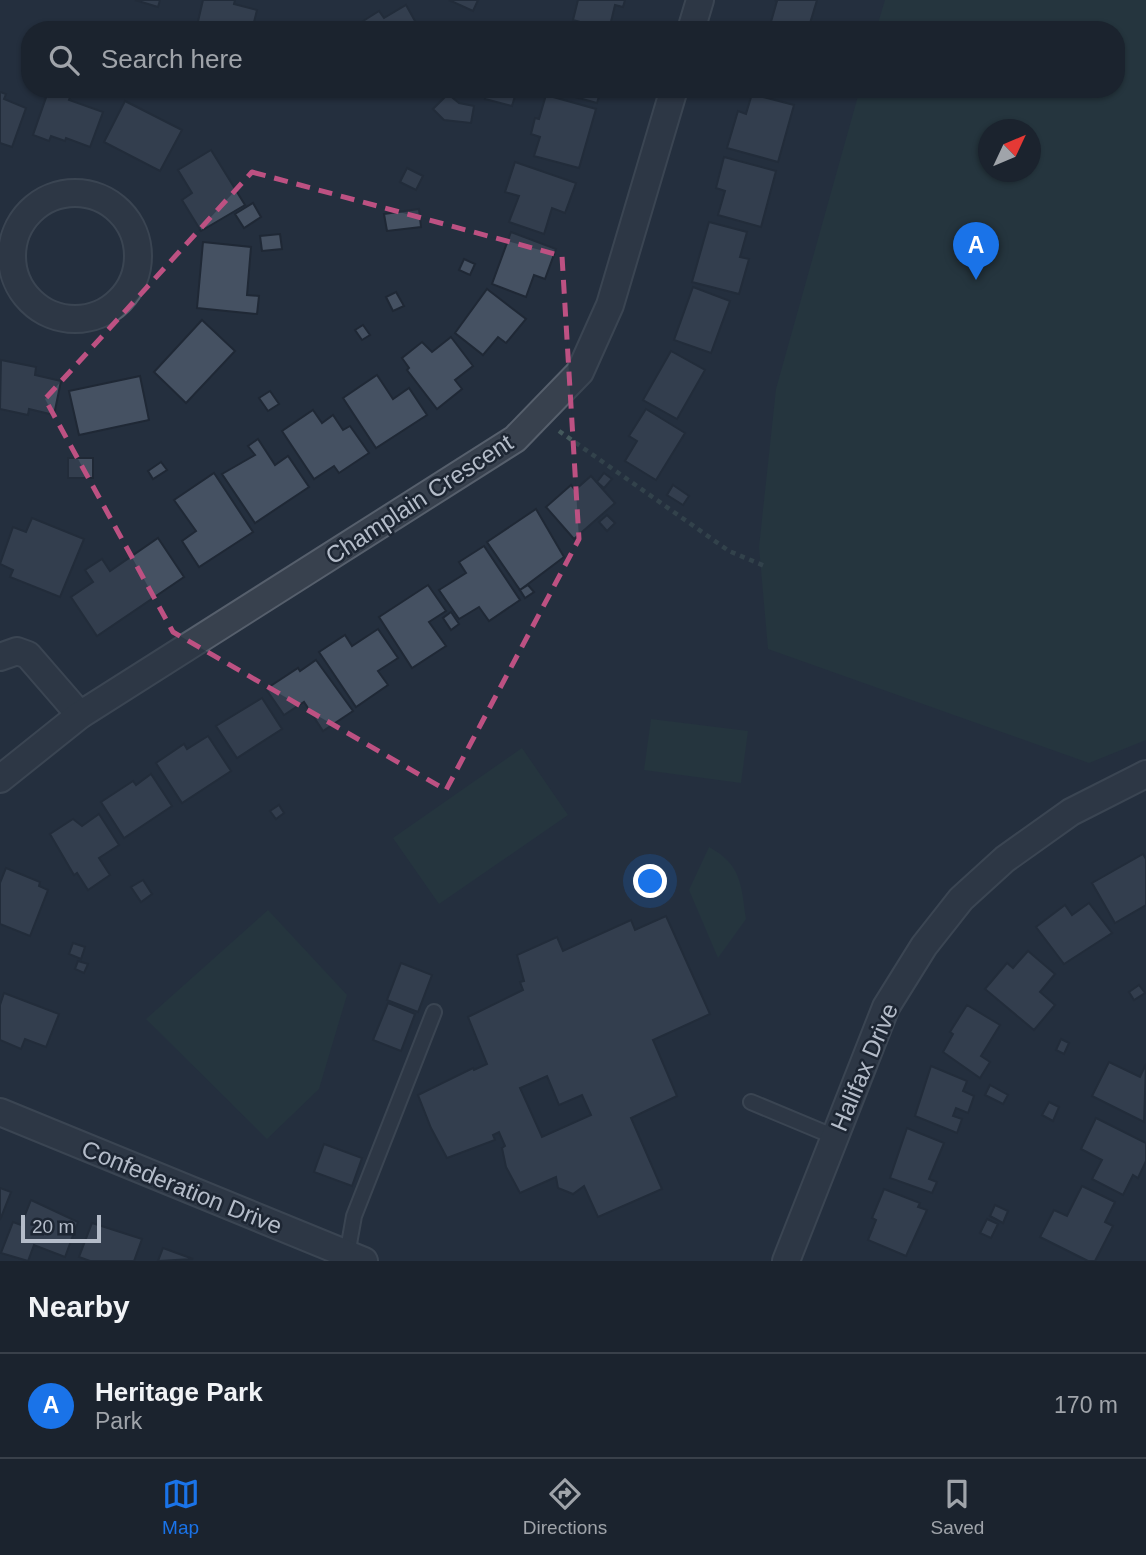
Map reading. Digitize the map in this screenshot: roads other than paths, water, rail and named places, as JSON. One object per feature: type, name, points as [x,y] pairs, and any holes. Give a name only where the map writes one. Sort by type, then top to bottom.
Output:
[{"type":"street","points":[[694,21],[700,0]]},
{"type":"street","name":"Champlain Crescent","points":[[0,779],[80,715],[515,439],[538,416],[580,372],[610,305],[671,98]]},
{"type":"street","points":[[85,193],[107,201],[125,217],[136,239],[138,263],[131,286],[116,304],[95,316],[69,319],[44,311],[23,293],[13,269],[6,239],[39,204],[61,194],[85,193]]},
{"type":"street","points":[[0,657],[17,651],[28,655],[80,715]]},
{"type":"street","name":"Halifax Drive","points":[[786,1261],[886,1007],[924,946],[961,899],[1005,859],[1071,812],[1146,774]]},
{"type":"street","name":"Confederation Drive","points":[[0,1112],[352,1259]]},
{"type":"lane","points":[[352,1259],[354,1216],[434,1012]]},
{"type":"lane","points":[[751,1102],[835,1136]]},
{"type":"place","name":"Heritage Park","points":[[976,280]]}]
